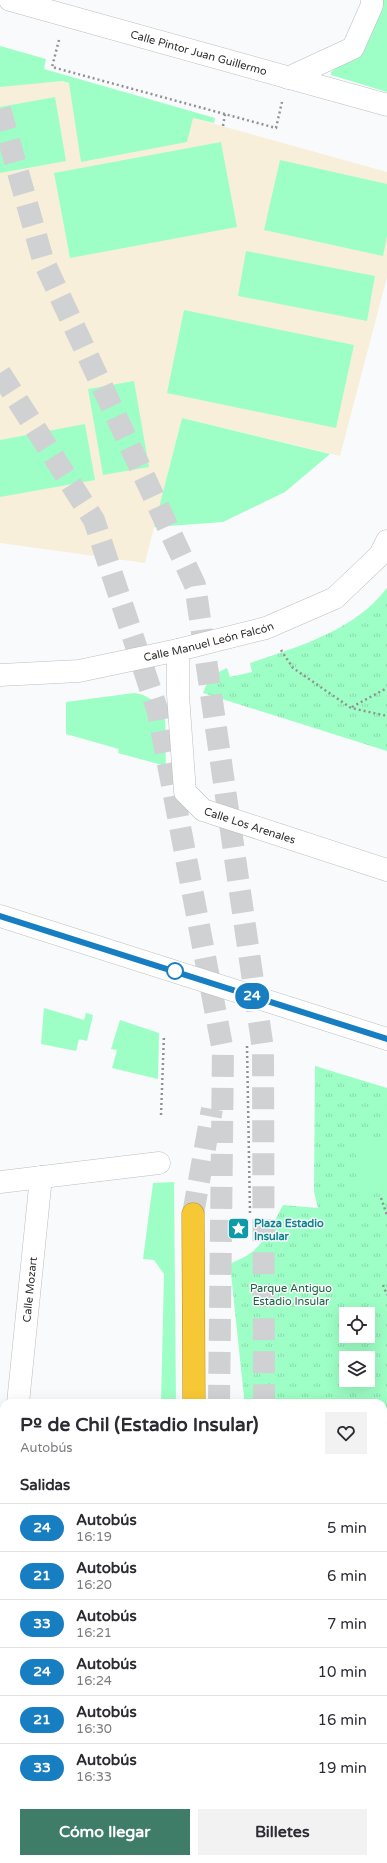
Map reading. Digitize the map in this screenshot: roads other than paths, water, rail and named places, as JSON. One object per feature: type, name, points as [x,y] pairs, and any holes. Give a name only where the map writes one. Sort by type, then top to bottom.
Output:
[{"type":"highway","points":[[193,1214],[194,1399]]},
{"type":"street","name":"Calle Pintor Juan Guillermo","points":[[10,0],[387,105]]},
{"type":"street","points":[[288,78],[353,48],[372,5],[372,0]]},
{"type":"street","name":"Calle Manuel León Falcón","points":[[0,675],[79,671],[178,650],[266,628],[335,598],[380,555],[387,541]]},
{"type":"street","name":"Calle Los Arenales","points":[[178,650],[178,695],[185,792],[203,810],[387,870]]},
{"type":"street","points":[[0,916],[387,1039]]},
{"type":"street","points":[[0,1182],[159,1163]]},
{"type":"street","name":"Calle Mozart","points":[[18,1399],[41,1177]]},
{"type":"tunnel","points":[[0,109],[43,260],[195,585],[263,1049],[264,1399]]},
{"type":"tunnel","points":[[0,373],[94,520],[158,712],[223,1051],[219,1399]]},
{"type":"tunnel","points":[[193,1214],[212,1109]]},
{"type":"place","name":"Plaza Estadio Insular","points":[[239,1229]]},
{"type":"park label","name":"Parque Antiguo Estadio Insular","points":[[291,1294]]}]
